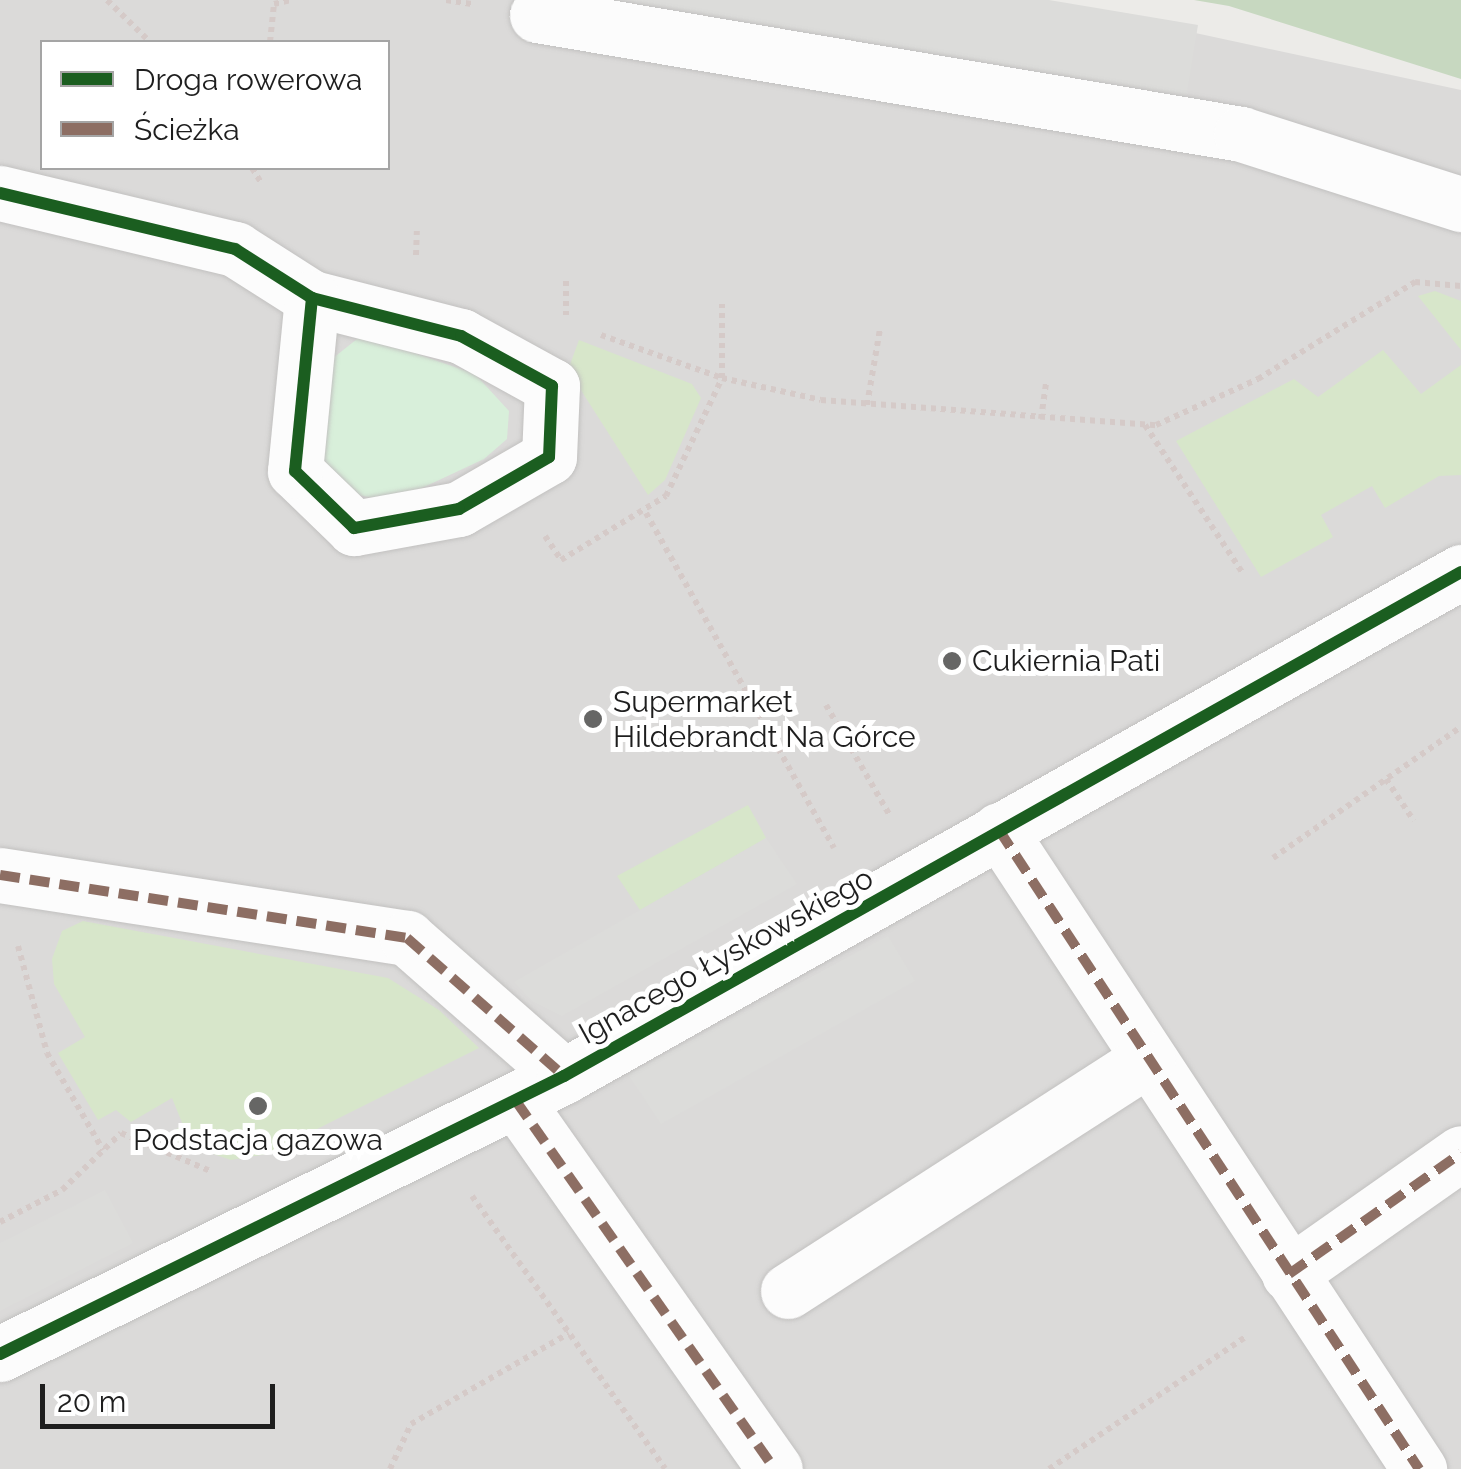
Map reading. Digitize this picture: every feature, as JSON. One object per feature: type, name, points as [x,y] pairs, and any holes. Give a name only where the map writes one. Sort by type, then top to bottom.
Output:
[{"type":"street","points":[[537,15],[1241,134],[1461,204]]},
{"type":"street","points":[[0,193],[235,249],[312,298],[461,336],[552,386],[549,457],[460,509],[354,528],[295,471],[312,298]]},
{"type":"street","name":"Ignacego Łyskowskiego","points":[[0,1354],[438,1142],[564,1076],[1461,572]]},
{"type":"street","points":[[999,830],[1419,1469]]},
{"type":"street","points":[[0,874],[407,938],[564,1076]]},
{"type":"street","points":[[788,1291],[1148,1059]]},
{"type":"street","points":[[516,1101],[775,1469]]},
{"type":"street","points":[[1297,1285],[1461,1153]]},
{"type":"path","points":[[107,0],[148,40]]},
{"type":"path","points":[[270,40],[274,4],[291,0]]},
{"type":"path","points":[[552,386],[566,322],[566,282]]},
{"type":"path","points":[[566,322],[722,378],[867,405],[1156,425],[1258,379],[1415,282],[1461,286]]},
{"type":"path","points":[[509,480],[561,560],[646,513],[666,496],[722,378],[722,304]]},
{"type":"path","points":[[867,405],[880,329]]},
{"type":"path","points":[[1041,419],[1046,382]]},
{"type":"path","points":[[1144,424],[1242,572]]},
{"type":"path","points":[[646,513],[842,862]]},
{"type":"path","points":[[826,705],[898,830]]},
{"type":"path","points":[[1273,858],[1461,727]]},
{"type":"path","points":[[1386,779],[1414,821]]},
{"type":"path","points":[[17,934],[20,970],[47,1053],[104,1150]]},
{"type":"path","points":[[0,1222],[62,1190],[121,1132],[204,1171],[223,1170]]},
{"type":"path","points":[[438,1142],[665,1469]]},
{"type":"path","points":[[1049,1469],[1297,1285]]},
{"type":"path","points":[[390,1469],[411,1424],[569,1333]]},
{"type":"shaded area","points":[[0,0],[1042,0],[1461,90],[1461,1469],[0,1469]]},
{"type":"shaded area","points":[[606,0],[1049,0],[1198,25],[1186,98]]},
{"type":"shaded area","points":[[766,838],[797,884],[562,1016],[532,1001],[514,982]]},
{"type":"shaded area","points":[[888,936],[915,981],[661,1124],[628,1074]]},
{"type":"shaded area","points":[[105,1190],[133,1243],[0,1311],[0,1243]]},
{"type":"green space","points":[[1194,0],[1461,0],[1461,79],[1229,6]]},
{"type":"green space","points":[[1435,291],[1461,301],[1461,350],[1418,296]]},
{"type":"green space","points":[[362,335],[475,374],[509,411],[507,439],[484,459],[392,502],[335,490],[315,471],[332,359]]},
{"type":"green space","points":[[579,340],[692,384],[701,398],[665,480],[648,495],[568,370]]},
{"type":"green space","points":[[1383,350],[1421,394],[1461,365],[1461,475],[1439,476],[1385,508],[1372,486],[1321,515],[1333,537],[1261,577],[1176,441],[1294,379],[1318,397]]},
{"type":"green space","points":[[748,805],[766,838],[640,910],[617,876]]},
{"type":"green space","points":[[83,921],[388,978],[439,1010],[479,1048],[267,1154],[231,1160],[163,1137],[183,1125],[172,1098],[131,1122],[116,1110],[98,1120],[58,1053],[85,1037],[54,984],[52,959],[62,931]]},
{"type":"marked path","points":[[999,830],[1419,1469]]},
{"type":"marked path","points":[[0,875],[407,938],[564,1076]]},
{"type":"marked path","points":[[516,1101],[775,1469]]},
{"type":"marked path","points":[[1289,1274],[1461,1153]]},
{"type":"cycle path","points":[[0,193],[235,249],[312,298],[461,336],[552,386],[549,457],[459,509],[354,528],[295,471],[312,298]]},
{"type":"cycle path","points":[[0,1354],[564,1076],[1461,572]]},
{"type":"place","name":"Cukiernia Pati","points":[[952,661]]},
{"type":"place","name":"Supermarket Hildebrandt Na Górce","points":[[593,719]]},
{"type":"place","name":"Podstacja gazowa","points":[[258,1106]]}]
